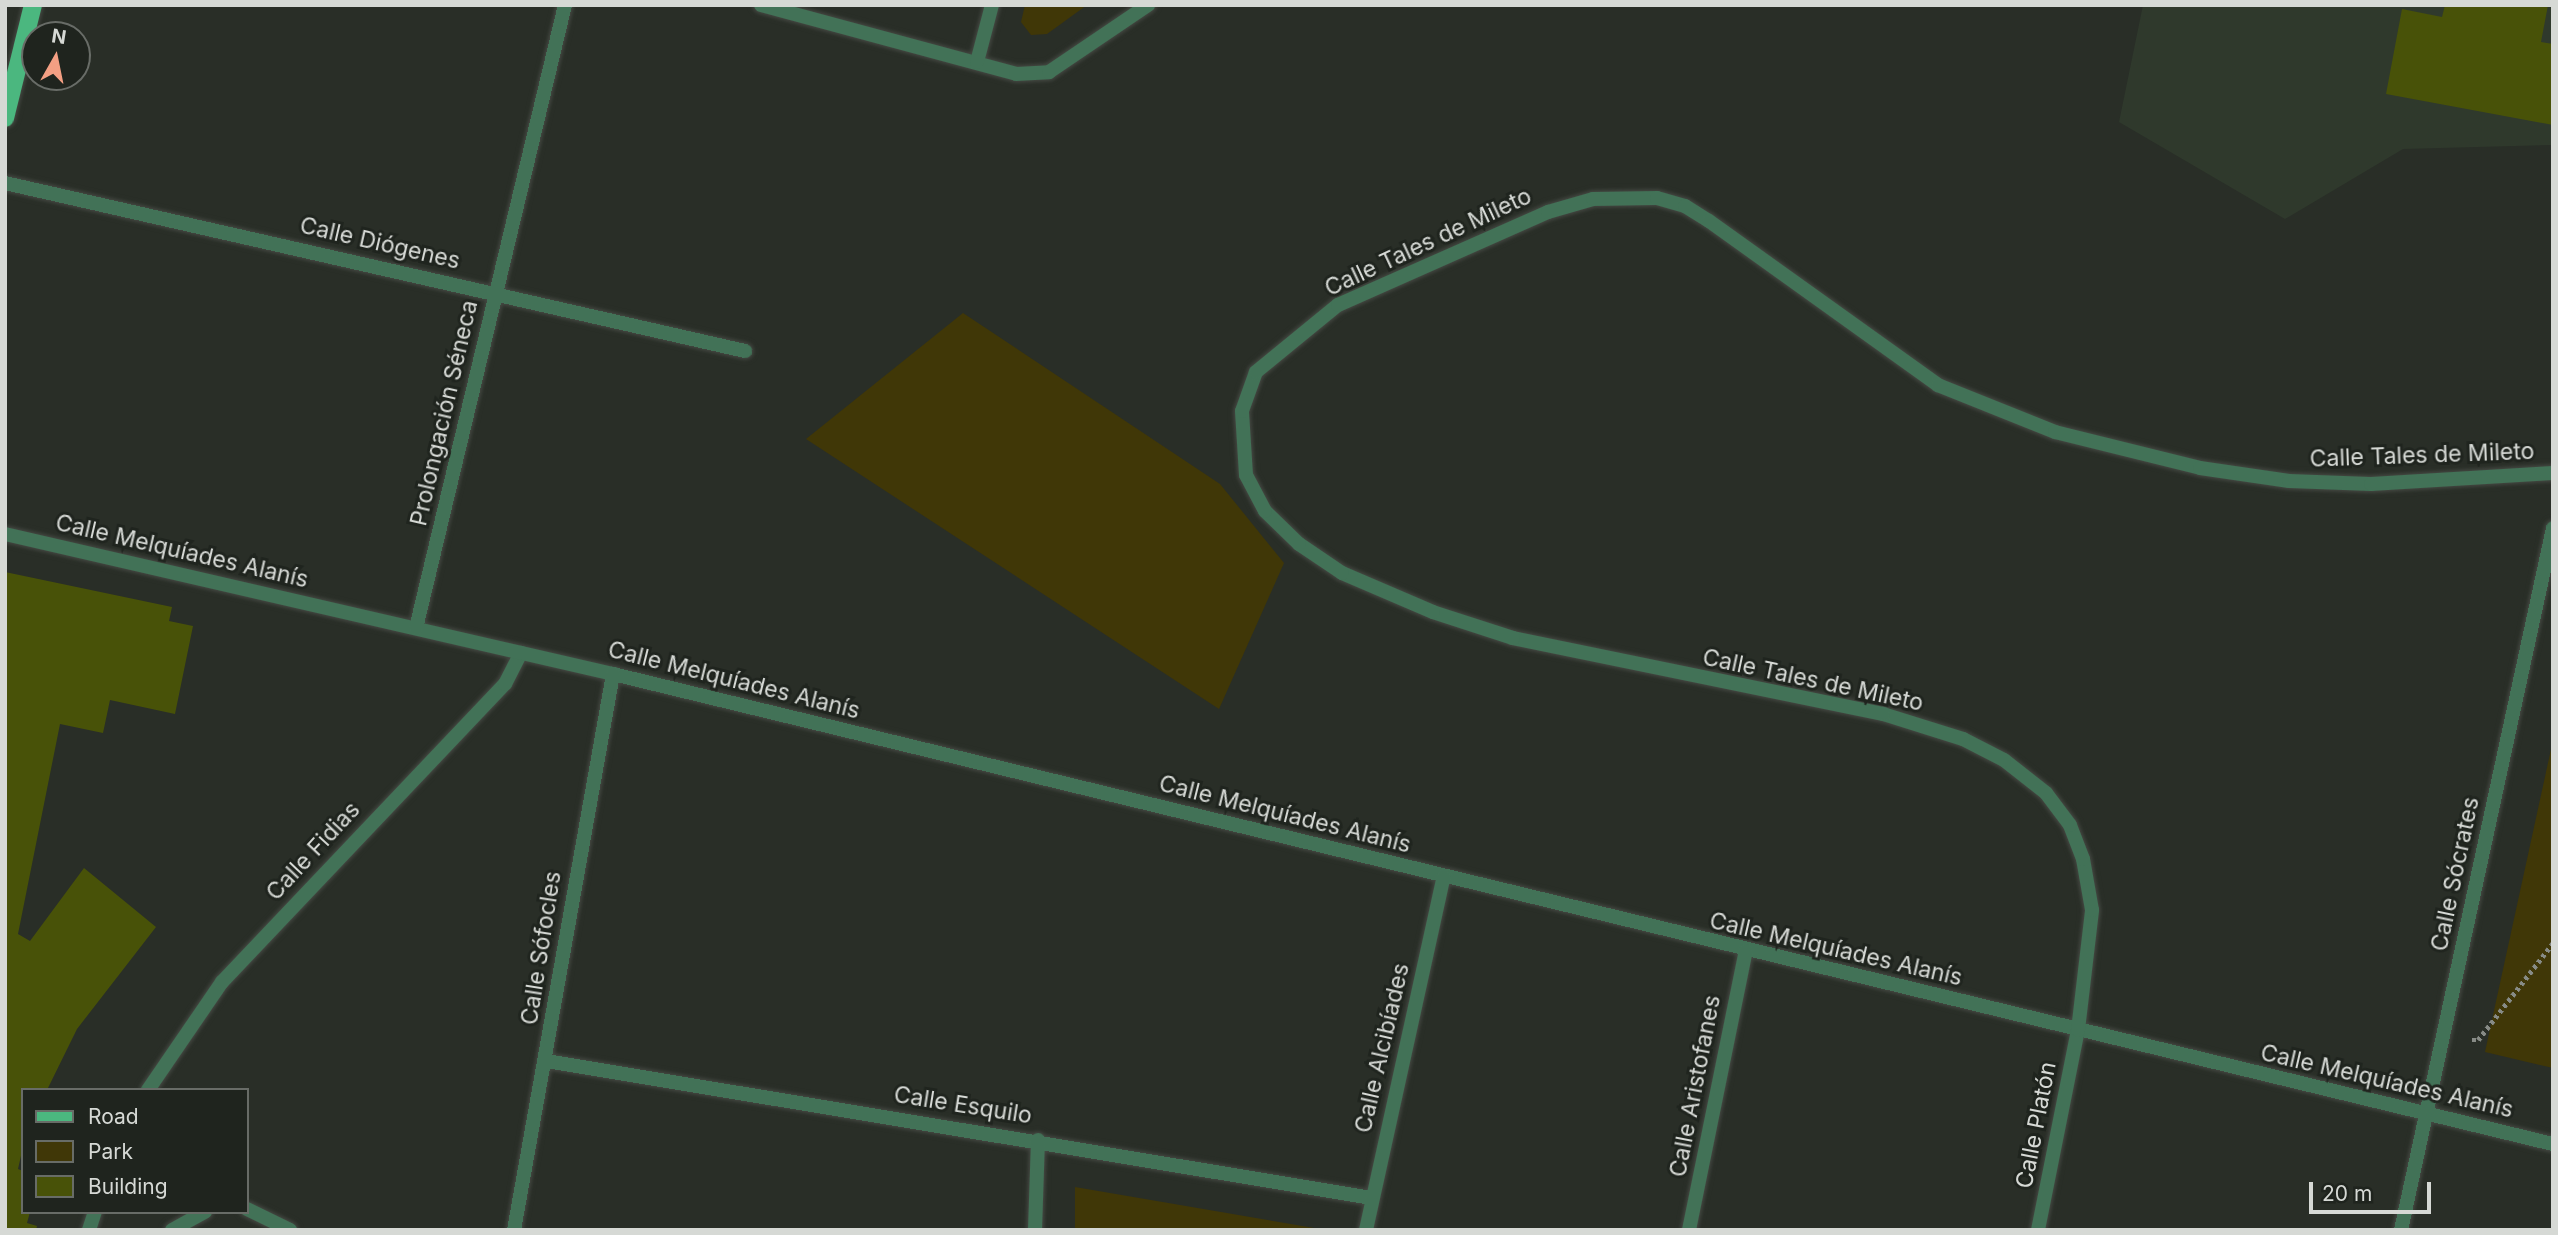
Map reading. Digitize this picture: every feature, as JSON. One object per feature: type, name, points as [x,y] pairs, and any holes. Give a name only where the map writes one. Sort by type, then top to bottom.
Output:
[{"type":"main road","points":[[5,118],[33,5]]},
{"type":"street","name":"Prolongación Séneca","points":[[416,628],[565,5]]},
{"type":"street","points":[[761,5],[1016,74],[1049,72],[1148,5]]},
{"type":"street","points":[[977,62],[992,5]]},
{"type":"street","name":"Calle Diógenes","points":[[5,183],[745,351]]},
{"type":"street","name":"Calle Tales de Mileto","points":[[2078,1030],[2092,910],[2070,825],[2046,793],[2004,761],[1964,739],[1883,714],[1513,638],[1433,612],[1342,573],[1299,544],[1265,511],[1246,475],[1242,411],[1256,372],[1338,305],[1548,212],[1593,199],[1657,198],[1685,206],[1709,221],[1938,385],[2054,432],[2200,468],[2289,481],[2371,484],[2553,473]]},
{"type":"street","name":"Calle Sócrates","points":[[2401,1230],[2553,528]]},
{"type":"street","name":"Calle Melquíades Alanís","points":[[5,534],[613,674],[1746,951],[2553,1144]]},
{"type":"street","name":"Calle Fidias","points":[[149,1088],[222,982],[505,684],[521,653]]},
{"type":"street","name":"Calle Sófocles","points":[[514,1230],[546,1061],[603,711],[613,674]]},
{"type":"street","name":"Calle Alcibíades","points":[[1366,1230],[1444,876]]},
{"type":"street","name":"Calle Aristofanes","points":[[1689,1230],[1746,951]]},
{"type":"street","name":"Calle Platón","points":[[2038,1230],[2078,1030]]},
{"type":"street","name":"Calle Esquilo","points":[[546,1061],[1038,1140],[1372,1198]]},
{"type":"street","points":[[1035,1230],[1038,1140]]},
{"type":"street","points":[[248,1209],[290,1230]]},
{"type":"street","points":[[172,1230],[201,1214]]},
{"type":"path","points":[[2443,1041],[2479,1040],[2553,943]]},
{"type":"shaded area","points":[[2143,5],[2553,5],[2553,145],[2403,149],[2285,219],[2119,122]]},
{"type":"green space","points":[[1025,5],[1087,5],[1047,34],[1031,35],[1021,22]]},
{"type":"green space","points":[[963,313],[1220,484],[1284,563],[1219,709],[806,439]]},
{"type":"green space","points":[[2553,740],[2553,1068],[2485,1052]]},
{"type":"green space","points":[[1075,1187],[1326,1230],[1075,1230]]},
{"type":"building","points":[[2445,5],[2548,5],[2541,42],[2553,44],[2553,125],[2386,94],[2402,9],[2442,17]]},
{"type":"building","points":[[5,572],[172,607],[169,621],[193,626],[175,714],[110,700],[103,733],[60,724],[18,934],[30,941],[84,868],[156,927],[77,1029],[48,1088],[21,1088],[21,1156],[18,1169],[21,1170],[21,1214],[29,1214],[27,1223],[37,1226],[36,1230],[5,1230]]}]
